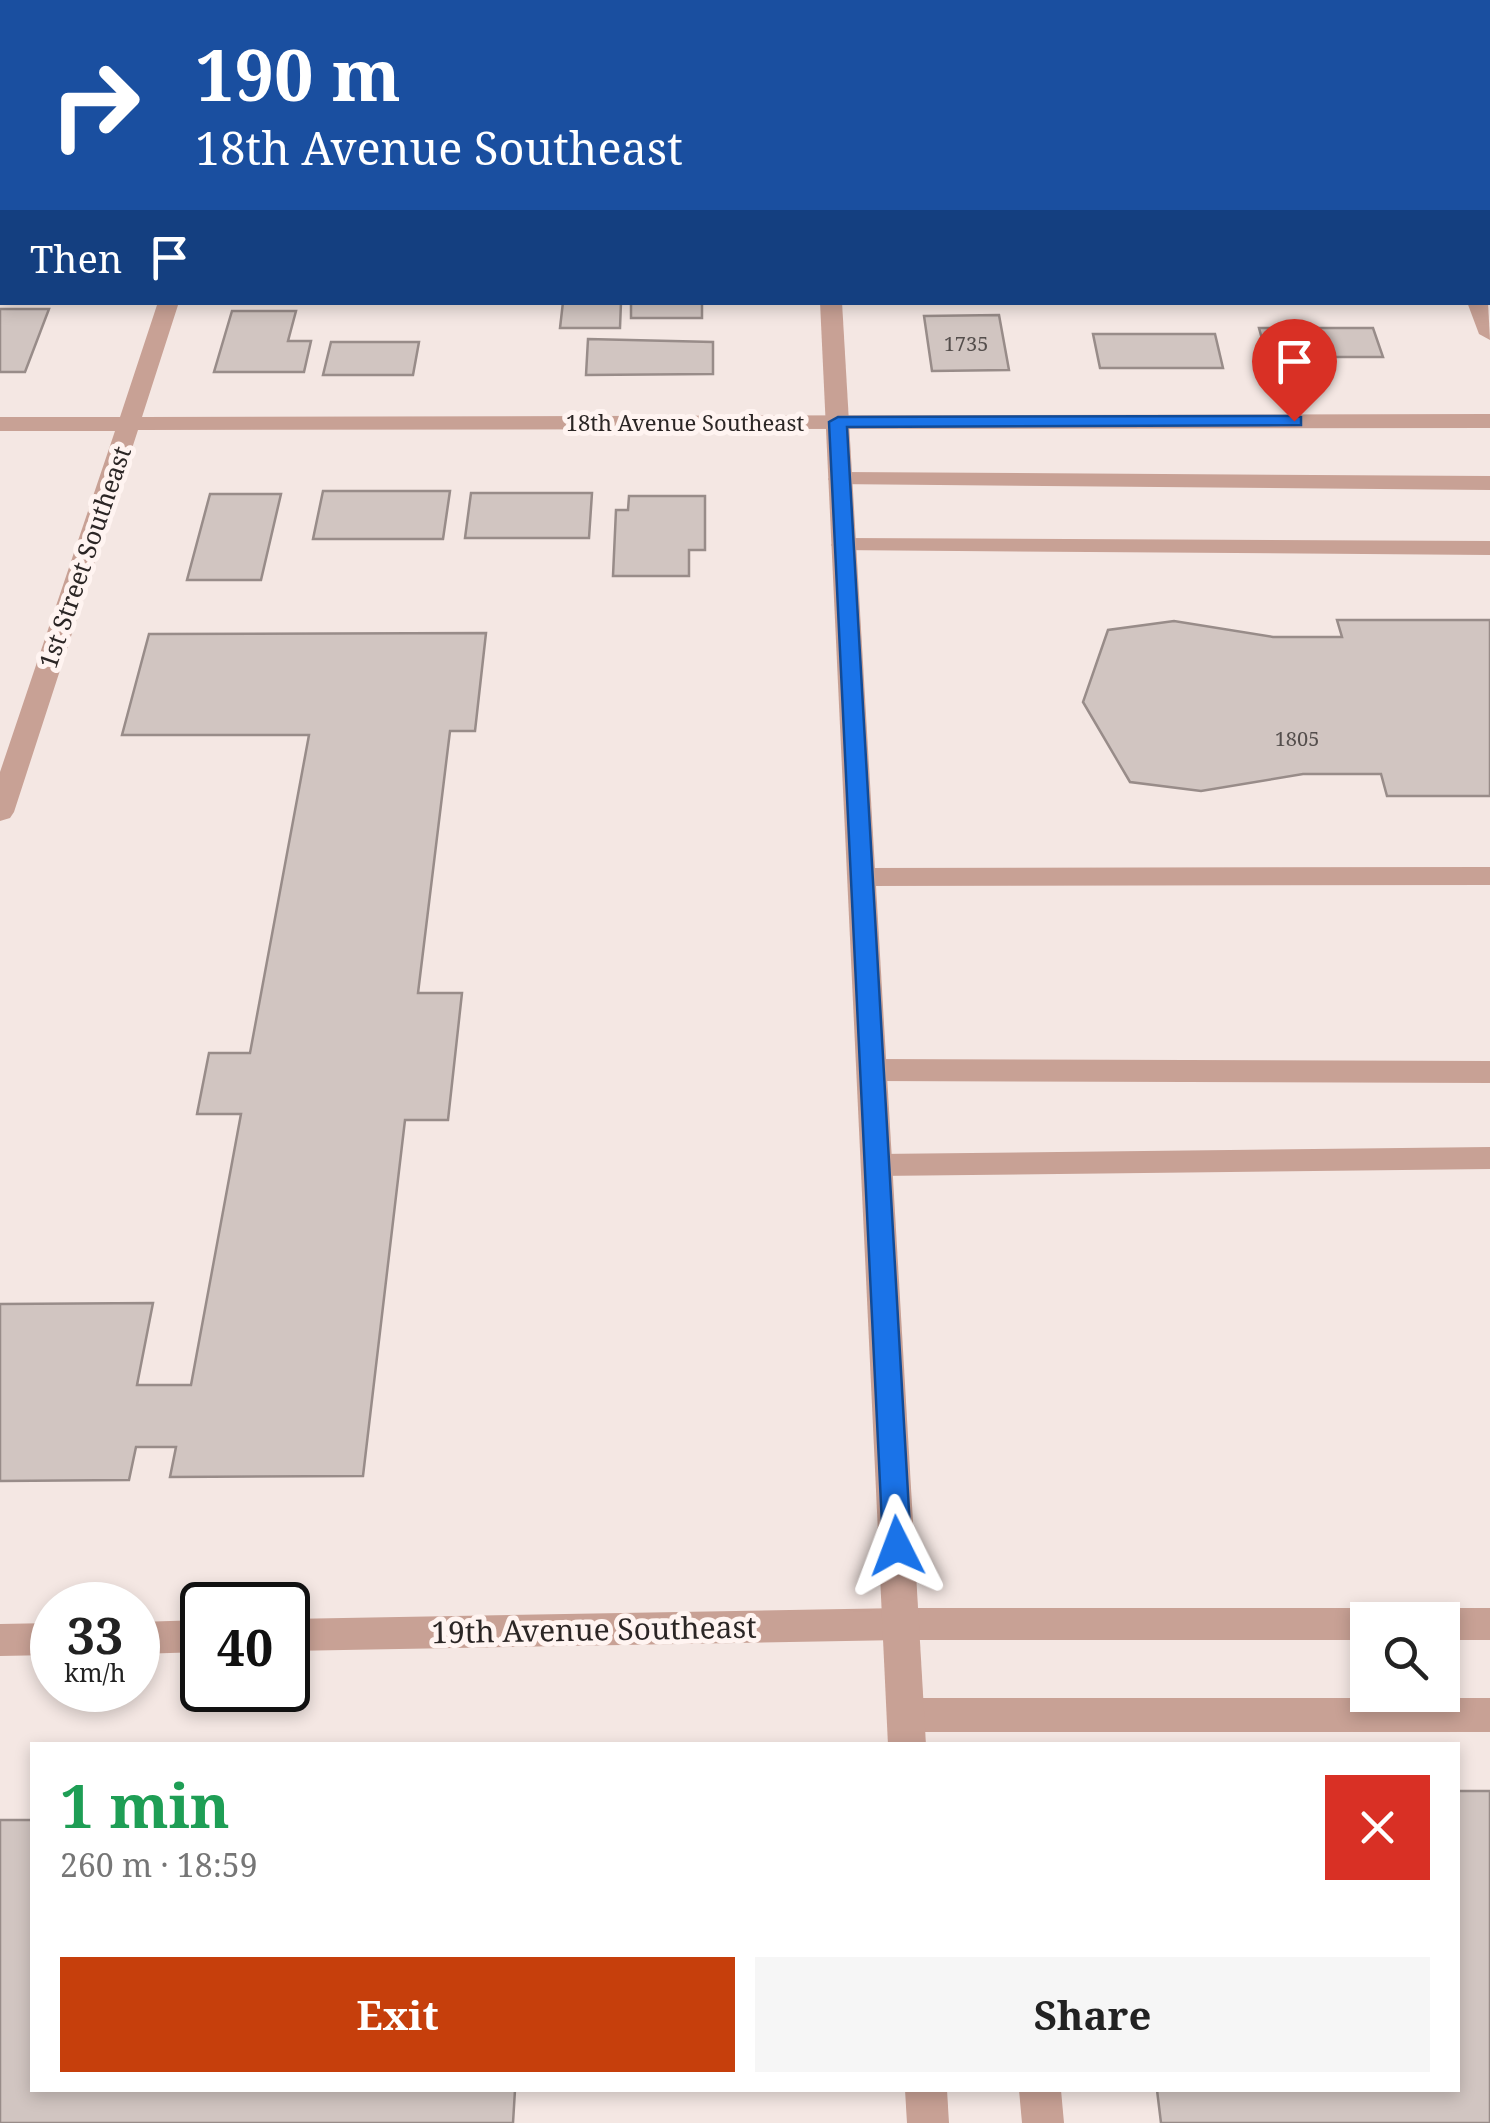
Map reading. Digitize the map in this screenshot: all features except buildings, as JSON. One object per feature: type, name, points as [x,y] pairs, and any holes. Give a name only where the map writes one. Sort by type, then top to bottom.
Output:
[{"type":"street","name":"1st Street Southeast","points":[[0,812],[168,305]]},
{"type":"street","points":[[831,305],[907,1730],[1490,1716]]},
{"type":"street","points":[[1479,305],[1490,334]]},
{"type":"street","name":"18th Avenue Southeast","points":[[0,424],[1490,420]]},
{"type":"street","points":[[840,480],[1490,483]]},
{"type":"street","points":[[843,545],[1490,548]]},
{"type":"street","points":[[862,877],[1490,876]]},
{"type":"street","points":[[872,1070],[1490,1072]]},
{"type":"street","points":[[877,1164],[1490,1158]]},
{"type":"street","name":"19th Avenue Southeast","points":[[310,1635],[901,1624],[1350,1624]]},
{"type":"street","points":[[1460,1624],[1490,1624]]},
{"type":"street","points":[[0,1640],[30,1639]]},
{"type":"street","points":[[926,2092],[928,2123]]},
{"type":"street","points":[[1040,2092],[1044,2123]]},
{"type":"route","points":[[897,1546],[838,422],[1294,421]]}]
